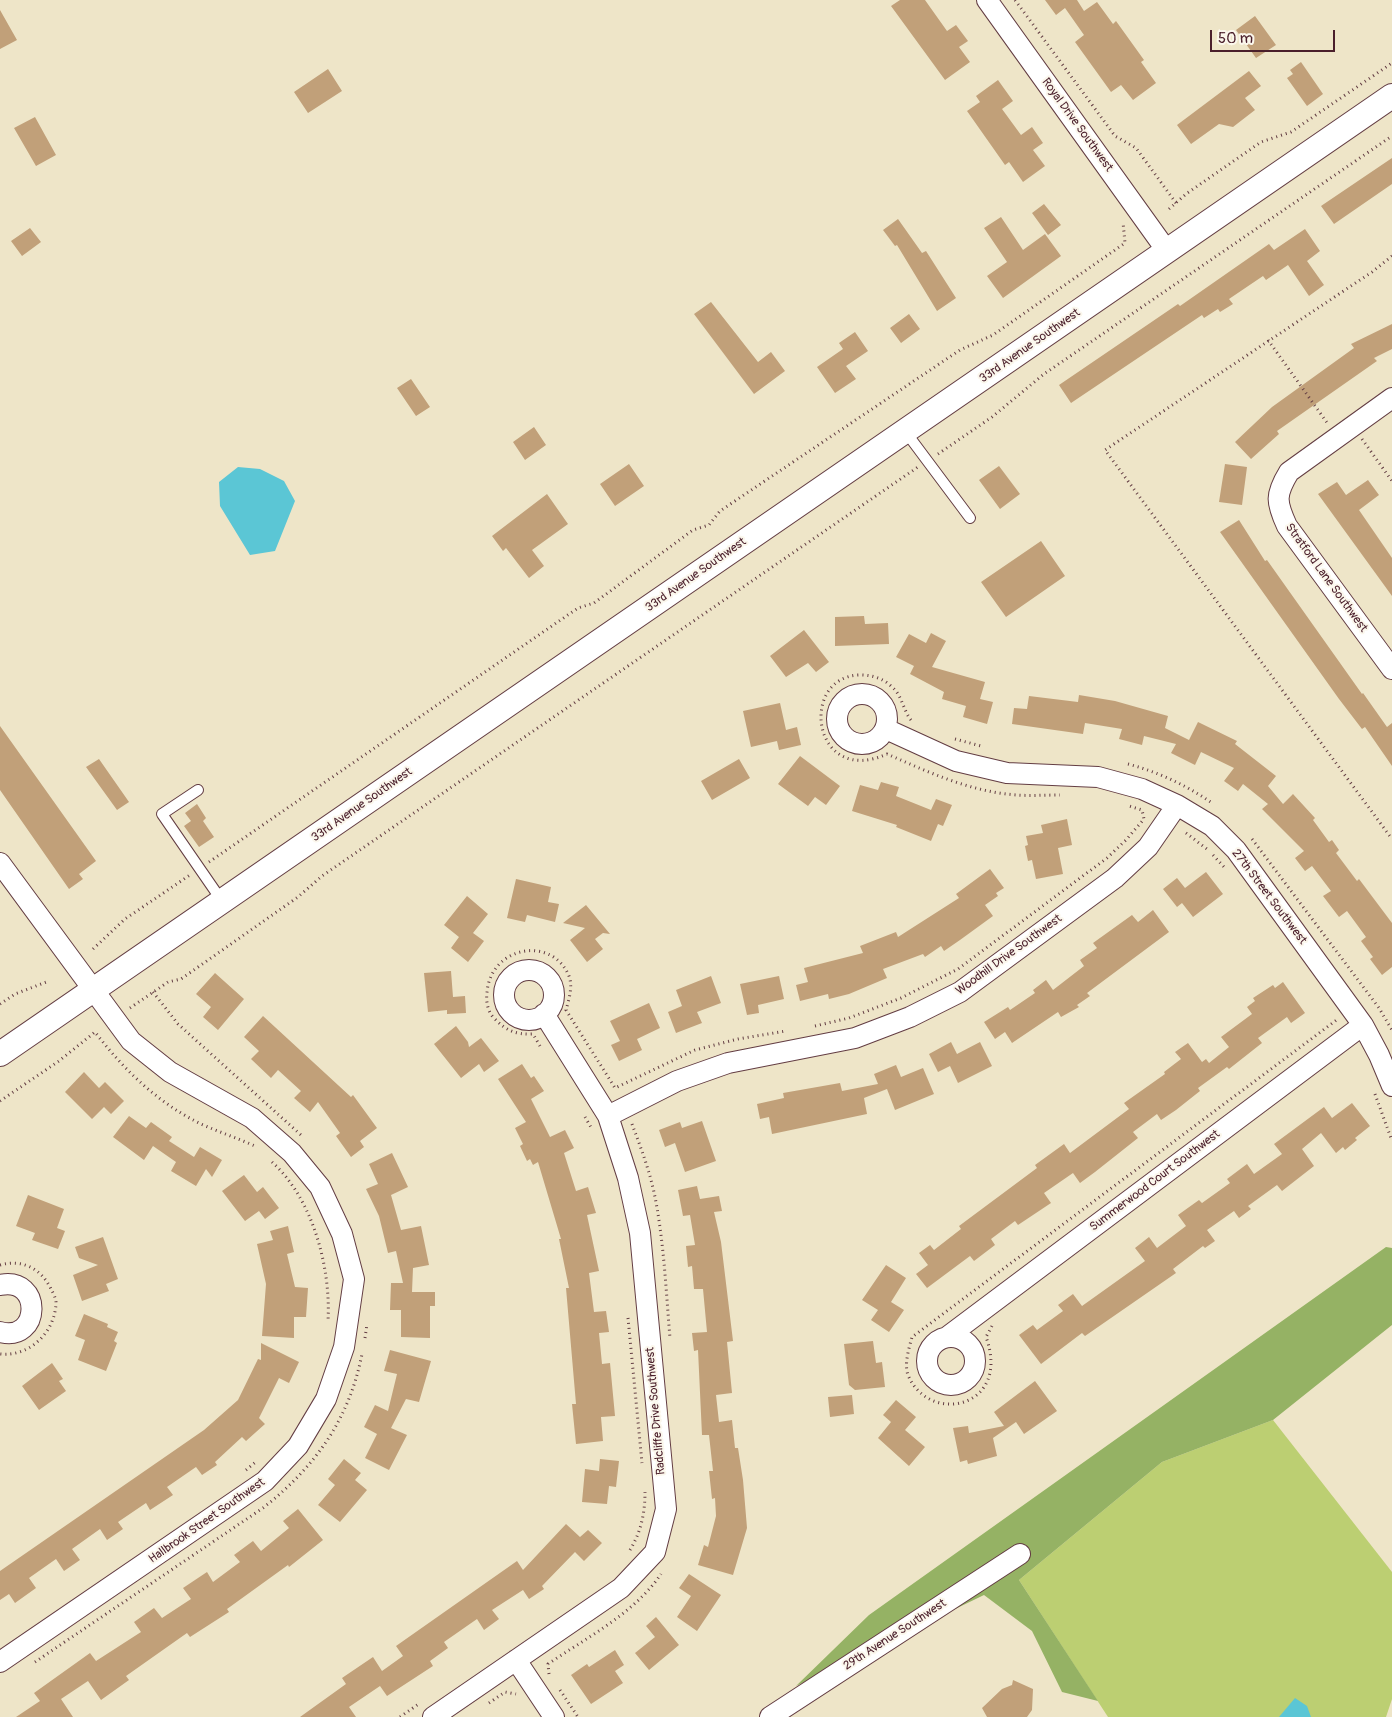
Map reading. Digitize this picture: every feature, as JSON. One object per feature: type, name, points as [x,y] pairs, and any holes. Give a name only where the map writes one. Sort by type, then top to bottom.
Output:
[{"type":"street","name":"Royal Drive Southwest","points":[[987,0],[1167,251]]},
{"type":"street","name":"33rd Avenue Southwest","points":[[0,1054],[1392,96]]},
{"type":"street","name":"Stratford Lane Southwest","points":[[1392,398],[1289,472],[1279,489],[1278,506],[1287,526],[1392,669]]},
{"type":"street","name":"27th Street Southwest","points":[[886,729],[956,761],[1007,773],[1098,777],[1142,789],[1177,805],[1212,826],[1236,850],[1364,1025],[1380,1055],[1392,1086]]},
{"type":"street","name":"Woodhill Drive Southwest","points":[[608,1116],[677,1081],[728,1063],[855,1038],[910,1016],[960,992],[1115,878],[1148,847],[1177,805]]},
{"type":"street","name":"Hallbrook Street Southwest","points":[[0,863],[131,1041],[170,1072],[252,1118],[292,1153],[320,1187],[342,1234],[354,1280],[344,1347],[326,1399],[298,1446],[265,1481],[0,1662]]},
{"type":"street","name":"Radcliffe Drive Southwest","points":[[433,1717],[621,1588],[655,1552],[666,1509],[640,1233],[628,1178],[608,1116],[544,1014]]},
{"type":"street","name":"Summerwood Court Southwest","points":[[947,1337],[1364,1025]]},
{"type":"street","points":[[0,1285],[14,1284],[21,1288],[31,1301],[32,1309],[26,1325],[11,1333],[0,1332]]},
{"type":"street","name":"29th Avenue Southwest","points":[[770,1717],[1020,1554]]},
{"type":"street","points":[[516,1660],[554,1717]]},
{"type":"lane","points":[[905,431],[970,518]]},
{"type":"lane","points":[[198,790],[162,814],[222,901]]},
{"type":"path","points":[[1015,0],[1115,136],[1136,148],[1176,203]]},
{"type":"path","points":[[1169,209],[1262,142],[1292,132],[1392,63]]},
{"type":"path","points":[[130,1008],[168,982],[181,979],[298,897],[322,876],[992,417],[1044,374],[1392,136]]},
{"type":"path","points":[[93,949],[125,919],[578,608],[594,602],[693,530],[709,525],[720,511],[960,350],[993,334],[1117,248],[1125,242],[1123,216]]},
{"type":"path","points":[[1392,256],[1372,272],[1105,450],[1392,839]]},
{"type":"path","points":[[1268,340],[1344,431],[1392,481]]},
{"type":"path","points":[[1183,832],[1208,849],[1225,868]]},
{"type":"path","points":[[0,1004],[15,994],[49,981]]},
{"type":"path","points":[[153,992],[178,1024],[303,1138]]},
{"type":"path","points":[[1000,1320],[992,1326],[986,1337],[992,1353],[992,1372],[984,1387],[972,1400],[950,1405],[934,1400],[917,1389],[908,1374],[907,1355],[912,1337],[1339,1018],[1333,1010]]},
{"type":"path","points":[[0,1101],[59,1061],[95,1032],[112,1055],[134,1078],[160,1100],[201,1124],[254,1146],[262,1152]]},
{"type":"path","points":[[1372,1088],[1392,1141]]},
{"type":"path","points":[[641,1119],[632,1124],[646,1161],[655,1197],[661,1237],[671,1346]]},
{"type":"path","points":[[269,1159],[292,1186],[308,1216],[323,1255],[329,1296],[328,1329]]},
{"type":"path","points":[[365,1339],[367,1320]]},
{"type":"path","points":[[28,1666],[263,1508],[289,1488],[320,1453],[346,1410],[358,1377],[363,1348]]},
{"type":"path","points":[[239,1476],[259,1460]]},
{"type":"path","points":[[552,1679],[547,1671],[548,1664],[628,1609],[652,1586],[666,1566]]},
{"type":"path","points":[[558,1687],[578,1717]]},
{"type":"path","points":[[483,1707],[505,1692],[515,1693],[521,1701]]},
{"type":"green space","points":[[1386,1247],[1392,1248],[1392,1325],[1273,1420],[1162,1462],[1019,1580],[1098,1701],[1062,1692],[1032,1631],[984,1595],[796,1686],[869,1615]]},
{"type":"green space","points":[[1273,1420],[1392,1572],[1392,1699],[1386,1717],[1108,1717],[1019,1580],[1162,1462]]},
{"type":"water","points":[[238,467],[260,469],[284,481],[295,501],[275,551],[250,555],[220,506],[219,482]]},
{"type":"water","points":[[1295,1698],[1307,1706],[1311,1717],[1279,1717]]},
{"type":"building","points":[[900,0],[925,0],[947,31],[956,25],[968,41],[959,47],[970,62],[945,80],[891,6]]},
{"type":"building","points":[[1045,0],[1077,0],[1084,11],[1097,2],[1113,24],[1116,21],[1144,60],[1141,62],[1156,83],[1133,100],[1121,85],[1111,92],[1075,42],[1084,35],[1065,8],[1056,15]]},
{"type":"building","points":[[0,10],[17,40],[0,49]]},
{"type":"building","points":[[1255,16],[1276,45],[1256,58],[1236,30]]},
{"type":"building","points":[[1301,62],[1323,94],[1307,106],[1287,78],[1293,74],[1290,70]]},
{"type":"building","points":[[328,69],[342,91],[308,113],[294,92]]},
{"type":"building","points":[[1249,71],[1261,86],[1245,98],[1255,110],[1233,127],[1219,124],[1191,144],[1177,125]]},
{"type":"building","points":[[998,80],[1013,101],[1002,109],[1021,135],[1032,127],[1043,143],[1033,150],[1045,166],[1023,182],[1009,162],[1005,165],[967,111],[980,102],[976,96]]},
{"type":"building","points":[[35,117],[56,155],[36,166],[14,128]]},
{"type":"building","points":[[1392,158],[1392,184],[1334,224],[1321,206]]},
{"type":"building","points":[[1044,204],[1061,225],[1048,235],[1032,213]]},
{"type":"building","points":[[1001,217],[1023,250],[1045,234],[1061,256],[1003,298],[987,276],[1007,262],[984,228]]},
{"type":"building","points":[[898,219],[922,253],[926,251],[956,298],[937,311],[897,245],[895,246],[883,230]]},
{"type":"building","points":[[30,228],[41,242],[22,256],[11,241]]},
{"type":"building","points":[[1305,229],[1320,251],[1307,261],[1324,285],[1309,296],[1288,265],[1266,280],[1263,276],[1229,299],[1233,304],[1220,312],[1218,309],[1204,318],[1202,315],[1071,403],[1059,385],[1178,304],[1180,306],[1269,244],[1274,250]]},
{"type":"building","points":[[711,302],[758,362],[771,352],[785,371],[754,394],[694,314]]},
{"type":"building","points":[[909,314],[920,329],[901,343],[890,328]]},
{"type":"building","points":[[1392,324],[1392,349],[1374,358],[1377,361],[1277,431],[1279,434],[1251,459],[1235,442],[1272,407],[1354,348],[1351,344]]},
{"type":"building","points":[[855,332],[868,351],[846,366],[856,379],[835,393],[817,367],[843,349],[839,343]]},
{"type":"building","points":[[411,379],[430,407],[416,416],[397,388]]},
{"type":"building","points":[[534,427],[546,445],[525,460],[513,442]]},
{"type":"building","points":[[629,464],[644,486],[615,506],[600,484]]},
{"type":"building","points":[[1225,464],[1247,467],[1242,505],[1219,502]]},
{"type":"building","points":[[999,466],[1020,494],[1000,509],[979,480]]},
{"type":"building","points":[[1368,480],[1379,495],[1359,510],[1392,558],[1392,596],[1318,494],[1337,482],[1346,495]]},
{"type":"building","points":[[547,494],[568,524],[532,550],[544,566],[529,578],[506,548],[503,551],[492,536]]},
{"type":"building","points":[[1239,520],[1265,561],[1267,560],[1362,694],[1387,727],[1392,723],[1392,766],[1365,727],[1362,729],[1339,699],[1220,532]]},
{"type":"building","points":[[1041,541],[1065,576],[1006,617],[981,582]]},
{"type":"building","points":[[864,616],[865,624],[888,623],[889,644],[835,646],[835,617]]},
{"type":"building","points":[[804,630],[829,662],[816,672],[808,663],[786,677],[770,656]]},
{"type":"building","points":[[931,633],[946,641],[932,667],[985,682],[980,699],[993,702],[987,724],[963,717],[966,706],[942,699],[944,692],[910,674],[914,666],[896,657],[909,634],[926,643]]},
{"type":"building","points":[[1079,695],[1115,701],[1168,716],[1165,728],[1189,740],[1198,722],[1237,741],[1235,744],[1276,776],[1268,786],[1283,804],[1293,794],[1315,818],[1313,820],[1329,842],[1332,840],[1339,850],[1336,853],[1357,881],[1359,879],[1392,923],[1392,967],[1382,975],[1370,959],[1373,957],[1361,941],[1366,937],[1347,911],[1339,917],[1323,896],[1331,891],[1312,866],[1305,871],[1295,858],[1304,851],[1262,809],[1268,804],[1243,784],[1238,791],[1224,781],[1234,768],[1201,752],[1195,765],[1171,753],[1176,744],[1144,736],[1142,745],[1119,739],[1122,729],[1085,723],[1083,734],[1012,724],[1014,708],[1027,709],[1029,696],[1078,702]]},
{"type":"building","points":[[780,703],[786,730],[797,727],[801,745],[779,750],[777,741],[751,747],[743,711]]},
{"type":"building","points":[[0,726],[96,861],[79,874],[83,879],[69,889],[0,790]]},
{"type":"building","points":[[800,756],[840,786],[826,805],[815,797],[808,806],[778,784]]},
{"type":"building","points":[[99,759],[129,802],[117,810],[86,767]]},
{"type":"building","points":[[739,759],[750,778],[712,800],[701,781]]},
{"type":"building","points":[[881,782],[899,787],[896,796],[931,810],[936,799],[952,805],[943,826],[938,824],[931,841],[896,827],[897,825],[852,811],[860,785],[878,790]]},
{"type":"building","points":[[197,804],[206,818],[203,821],[214,837],[199,847],[184,826],[191,821],[185,813]]},
{"type":"building","points":[[1067,819],[1072,845],[1058,848],[1063,874],[1036,879],[1032,860],[1028,861],[1025,846],[1028,845],[1026,836],[1043,833],[1041,825]]},
{"type":"building","points":[[990,869],[1004,888],[996,893],[998,896],[985,905],[993,916],[960,940],[944,951],[941,946],[925,957],[923,954],[883,969],[887,978],[849,994],[829,999],[828,994],[800,1001],[796,985],[808,982],[804,968],[863,953],[860,946],[896,932],[898,937],[959,898],[956,894]]},
{"type":"building","points":[[1206,872],[1223,894],[1193,917],[1182,903],[1177,907],[1163,889],[1177,878],[1185,888]]},
{"type":"building","points":[[516,879],[551,887],[548,902],[559,904],[555,922],[527,915],[525,922],[507,918]]},
{"type":"building","points":[[467,896],[488,914],[473,933],[484,941],[468,962],[451,948],[459,937],[444,925]]},
{"type":"building","points":[[586,905],[610,934],[603,933],[595,939],[603,949],[587,962],[570,940],[585,928],[563,923]]},
{"type":"building","points":[[1153,910],[1169,932],[1087,993],[1090,996],[1077,1005],[1079,1007],[1061,1017],[1058,1012],[1012,1043],[1005,1032],[995,1039],[984,1022],[1008,1007],[1010,1010],[1035,993],[1033,990],[1046,980],[1053,990],[1084,966],[1080,960],[1097,948],[1093,943],[1132,915],[1138,922]]},
{"type":"building","points":[[451,971],[453,997],[465,996],[466,1013],[447,1014],[447,1010],[428,1012],[424,973]]},
{"type":"building","points":[[215,973],[244,999],[218,1030],[203,1017],[211,1007],[196,994]]},
{"type":"building","points":[[711,976],[721,1003],[697,1012],[702,1023],[676,1033],[668,1012],[682,1006],[676,990]]},
{"type":"building","points":[[779,976],[784,999],[758,1005],[759,1013],[747,1015],[740,984]]},
{"type":"building","points":[[1283,982],[1305,1013],[1291,1023],[1287,1017],[1258,1038],[1262,1043],[1229,1069],[1227,1067],[1198,1088],[1200,1091],[1176,1110],[1161,1120],[1157,1114],[1133,1132],[1138,1138],[1080,1183],[1073,1173],[1044,1193],[1051,1203],[1018,1225],[1015,1221],[991,1239],[995,1245],[974,1261],[970,1256],[927,1288],[916,1274],[928,1265],[919,1253],[930,1245],[934,1250],[961,1229],[959,1226],[1037,1168],[1035,1165],[1064,1144],[1070,1153],[1129,1109],[1124,1103],[1165,1074],[1164,1072],[1181,1059],[1175,1052],[1188,1043],[1202,1062],[1206,1059],[1209,1063],[1229,1047],[1221,1037],[1252,1014],[1247,1007],[1255,1001],[1253,998],[1273,985],[1275,988]]},
{"type":"building","points":[[649,1003],[660,1028],[637,1039],[642,1050],[619,1061],[611,1045],[620,1041],[610,1021]]},
{"type":"building","points":[[263,1016],[351,1097],[353,1095],[377,1128],[360,1141],[364,1147],[351,1157],[336,1136],[340,1133],[318,1102],[310,1112],[294,1098],[301,1091],[278,1070],[271,1078],[251,1059],[259,1051],[244,1037]]},
{"type":"building","points":[[456,1026],[468,1042],[469,1047],[481,1038],[499,1061],[484,1072],[479,1064],[461,1078],[434,1044]]},
{"type":"building","points":[[951,1042],[957,1054],[980,1042],[992,1066],[958,1083],[950,1066],[938,1072],[929,1054]]},
{"type":"building","points":[[522,1064],[531,1078],[534,1076],[544,1091],[531,1099],[550,1137],[565,1130],[574,1148],[564,1153],[576,1191],[588,1187],[596,1213],[587,1215],[599,1271],[589,1273],[594,1312],[606,1311],[609,1332],[599,1333],[602,1364],[610,1363],[615,1416],[601,1417],[603,1441],[576,1444],[572,1404],[576,1404],[566,1288],[569,1288],[559,1239],[561,1239],[538,1162],[533,1165],[530,1159],[527,1161],[520,1146],[523,1144],[515,1128],[526,1122],[498,1079]]},
{"type":"building","points":[[896,1065],[901,1077],[923,1068],[934,1094],[895,1110],[887,1089],[864,1098],[867,1114],[772,1134],[769,1117],[760,1119],[757,1104],[784,1098],[783,1093],[840,1083],[842,1091],[878,1084],[874,1074]]},
{"type":"building","points":[[84,1072],[99,1088],[105,1082],[124,1101],[111,1114],[104,1107],[92,1119],[65,1092]]},
{"type":"building","points":[[1352,1103],[1370,1126],[1355,1138],[1357,1140],[1345,1150],[1343,1147],[1336,1153],[1321,1133],[1302,1149],[1314,1166],[1282,1191],[1277,1185],[1248,1206],[1251,1209],[1239,1218],[1234,1211],[1207,1230],[1215,1241],[1205,1248],[1203,1246],[1173,1269],[1176,1273],[1085,1336],[1082,1333],[1041,1364],[1019,1335],[1033,1325],[1037,1330],[1063,1311],[1058,1305],[1073,1294],[1082,1306],[1145,1261],[1135,1248],[1149,1237],[1157,1248],[1186,1226],[1178,1215],[1199,1200],[1202,1203],[1230,1183],[1227,1179],[1247,1164],[1254,1174],[1282,1154],[1274,1144],[1324,1107],[1332,1118]]},
{"type":"building","points":[[129,1116],[146,1128],[151,1122],[172,1137],[169,1141],[194,1157],[200,1147],[222,1160],[212,1177],[206,1169],[196,1186],[171,1171],[176,1162],[153,1146],[144,1160],[113,1137]]},
{"type":"building","points":[[702,1121],[716,1161],[685,1172],[675,1143],[665,1147],[659,1130],[680,1122],[682,1128]]},
{"type":"building","points":[[392,1153],[408,1187],[391,1195],[401,1230],[421,1226],[429,1265],[413,1268],[412,1292],[435,1292],[435,1306],[430,1306],[430,1338],[401,1337],[401,1310],[390,1310],[391,1283],[403,1283],[396,1251],[388,1253],[379,1216],[366,1189],[378,1184],[369,1164]]},
{"type":"building","points":[[244,1175],[257,1192],[263,1187],[279,1208],[265,1219],[259,1211],[245,1221],[222,1191]]},
{"type":"building","points":[[697,1186],[700,1199],[719,1196],[722,1211],[714,1212],[721,1242],[733,1341],[727,1342],[732,1393],[716,1395],[719,1422],[732,1420],[735,1448],[738,1448],[743,1480],[747,1528],[733,1575],[698,1565],[704,1545],[708,1547],[716,1516],[715,1498],[712,1499],[709,1471],[713,1471],[709,1435],[702,1435],[698,1350],[694,1351],[692,1333],[707,1332],[703,1289],[694,1289],[692,1266],[688,1267],[686,1246],[695,1245],[690,1215],[683,1216],[678,1190]]},
{"type":"building","points":[[28,1195],[64,1209],[57,1228],[65,1231],[58,1249],[32,1240],[35,1233],[16,1226]]},
{"type":"building","points":[[288,1226],[294,1252],[287,1254],[295,1287],[308,1288],[306,1317],[294,1317],[294,1338],[262,1336],[266,1284],[257,1244],[273,1240],[270,1231]]},
{"type":"building","points":[[103,1237],[118,1279],[106,1284],[109,1291],[82,1301],[73,1275],[98,1265],[79,1258],[75,1247]]},
{"type":"building","points":[[886,1265],[906,1278],[891,1302],[904,1310],[889,1332],[871,1320],[878,1310],[862,1300]]},
{"type":"building","points":[[84,1314],[108,1324],[107,1327],[118,1332],[114,1341],[117,1343],[106,1371],[78,1360],[85,1340],[75,1336]]},
{"type":"building","points":[[873,1341],[876,1363],[882,1362],[885,1387],[855,1390],[849,1385],[844,1344]]},
{"type":"building","points":[[261,1343],[299,1362],[289,1383],[279,1378],[259,1418],[265,1424],[246,1441],[242,1437],[215,1462],[217,1465],[202,1475],[196,1467],[167,1487],[173,1495],[150,1510],[146,1503],[118,1522],[123,1529],[107,1540],[100,1529],[72,1549],[80,1560],[64,1571],[56,1559],[29,1578],[36,1588],[15,1603],[9,1594],[0,1600],[0,1571],[204,1430],[238,1400],[258,1359],[261,1360]]},
{"type":"building","points":[[390,1350],[431,1361],[419,1402],[406,1399],[391,1428],[407,1435],[389,1470],[365,1458],[377,1434],[364,1427],[375,1405],[388,1411],[397,1374],[384,1371]]},
{"type":"building","points":[[52,1363],[63,1379],[59,1381],[66,1391],[39,1410],[22,1386]]},
{"type":"building","points":[[1035,1381],[1057,1411],[1024,1434],[1016,1422],[993,1438],[997,1456],[968,1464],[967,1460],[960,1462],[953,1428],[968,1426],[969,1433],[1004,1426],[994,1412]]},
{"type":"building","points":[[852,1395],[854,1414],[830,1417],[828,1397]]},
{"type":"building","points":[[896,1400],[916,1417],[905,1430],[925,1447],[909,1466],[878,1438],[891,1422],[883,1415]]},
{"type":"building","points":[[344,1459],[361,1473],[355,1480],[367,1490],[340,1522],[318,1505],[335,1485],[328,1479]]},
{"type":"building","points":[[600,1459],[619,1461],[616,1487],[609,1486],[607,1504],[582,1502],[585,1469],[599,1471]]},
{"type":"building","points":[[298,1509],[323,1540],[289,1567],[288,1565],[227,1609],[229,1612],[190,1637],[187,1633],[126,1676],[129,1680],[101,1700],[88,1681],[61,1699],[73,1717],[16,1717],[40,1701],[34,1693],[90,1653],[96,1661],[141,1632],[134,1622],[154,1608],[162,1618],[191,1599],[183,1588],[207,1572],[213,1582],[240,1562],[234,1555],[253,1541],[261,1551],[289,1528],[283,1521]]},
{"type":"building","points":[[566,1524],[580,1537],[588,1530],[602,1543],[584,1561],[575,1552],[542,1586],[544,1589],[529,1599],[523,1590],[492,1610],[499,1619],[484,1630],[477,1619],[444,1642],[448,1648],[430,1661],[433,1666],[387,1696],[380,1686],[349,1707],[356,1717],[300,1717],[346,1684],[342,1678],[373,1657],[382,1671],[403,1656],[396,1646],[517,1561],[523,1570]]},
{"type":"building","points":[[689,1574],[721,1595],[697,1631],[677,1617],[691,1596],[679,1588]]},
{"type":"building","points":[[656,1617],[679,1645],[649,1670],[635,1653],[655,1637],[646,1626]]},
{"type":"building","points":[[615,1650],[624,1665],[615,1671],[623,1683],[591,1704],[571,1675],[587,1664],[589,1667]]},
{"type":"building","points":[[1013,1680],[1033,1689],[1032,1710],[1027,1717],[987,1717],[982,1708],[1002,1689],[1012,1685]]}]
